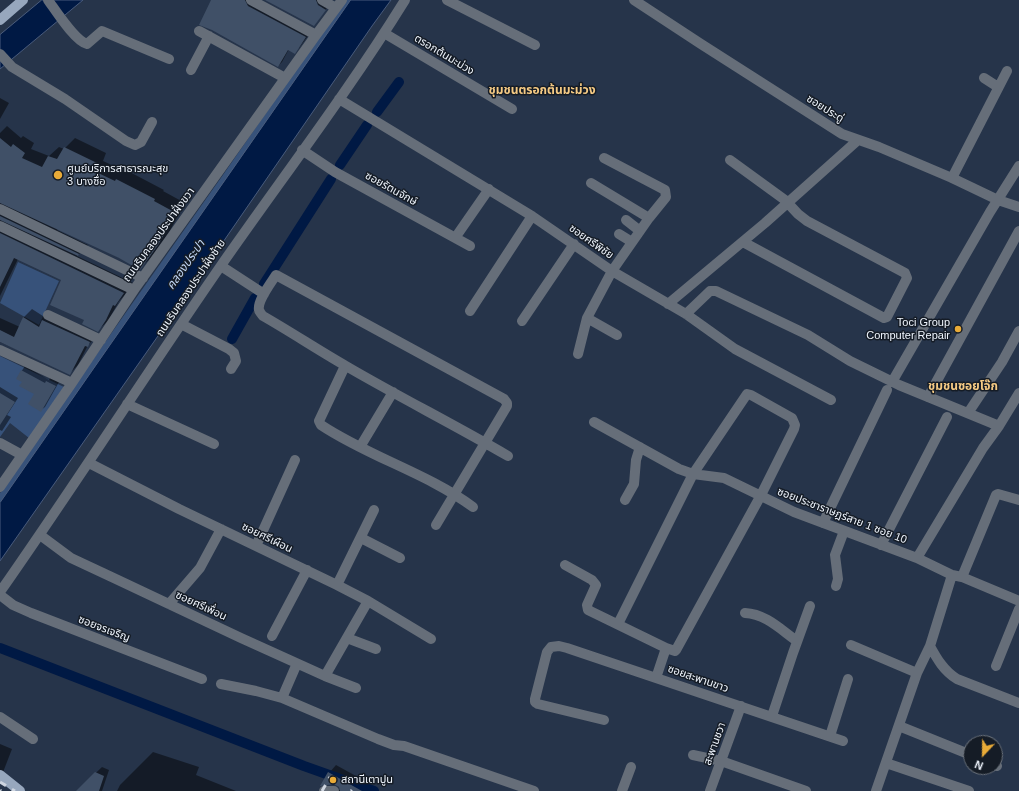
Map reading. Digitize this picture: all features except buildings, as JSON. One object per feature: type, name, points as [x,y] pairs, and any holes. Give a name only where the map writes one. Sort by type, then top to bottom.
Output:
[{"type":"main road","points":[[0,20],[23,0]]},
{"type":"main road","points":[[0,775],[20,791]]},
{"type":"street","points":[[48,0],[64,22],[84,43],[88,44],[102,31],[169,59]]},
{"type":"street","points":[[252,0],[316,35]]},
{"type":"street","points":[[322,0],[339,4]]},
{"type":"street","name":"ถนนริมคลองประปาฝั่งซ้าย","points":[[0,592],[40,536],[181,324],[339,99],[405,0]]},
{"type":"street","points":[[447,0],[535,45]]},
{"type":"street","name":"ซอยประดู่","points":[[634,0],[836,130],[952,178],[998,200],[1019,207]]},
{"type":"street","name":"ถนนริมคลองประปาฝั่งขวา","points":[[0,486],[72,383],[134,290],[339,4]]},
{"type":"street","points":[[199,30],[285,78]]},
{"type":"street","name":"ตรอกต้นมะม่วง","points":[[384,33],[512,109]]},
{"type":"street","points":[[191,70],[208,36]]},
{"type":"street","points":[[0,54],[9,64],[65,99],[126,141],[135,144],[141,142],[152,122]]},
{"type":"street","points":[[952,178],[1007,71]]},
{"type":"street","points":[[984,78],[998,87]]},
{"type":"street","name":"ซอยศรีพิชัย","points":[[339,99],[532,216],[612,271],[686,314],[735,349],[832,400]]},
{"type":"street","points":[[668,304],[743,242],[858,140]]},
{"type":"street","name":"ซอยรัตนจักษ์","points":[[302,150],[335,172],[470,246]]},
{"type":"street","points":[[578,354],[587,318],[612,271],[649,218],[666,197],[665,190],[604,158]]},
{"type":"street","points":[[730,160],[788,202],[798,214],[807,221],[905,273],[907,278],[887,317],[879,317],[743,242]]},
{"type":"street","points":[[823,523],[890,386],[1019,166]]},
{"type":"street","points":[[591,183],[649,218]]},
{"type":"street","points":[[455,238],[489,189]]},
{"type":"street","points":[[0,209],[143,278]]},
{"type":"street","points":[[470,311],[532,216]]},
{"type":"street","points":[[626,220],[640,232]]},
{"type":"street","points":[[0,226],[134,290]]},
{"type":"street","points":[[928,397],[1019,231]]},
{"type":"street","points":[[619,234],[632,242]]},
{"type":"street","points":[[522,321],[574,244]]},
{"type":"street","points":[[221,266],[264,294]]},
{"type":"street","points":[[436,525],[486,443],[507,406],[507,403],[504,399],[276,275],[264,294],[260,305],[259,311],[263,316],[345,366],[486,443],[508,456]]},
{"type":"street","points":[[686,314],[710,291],[716,291],[808,335],[890,386],[928,397],[999,426]]},
{"type":"street","points":[[48,315],[101,340]]},
{"type":"street","points":[[587,318],[617,335]]},
{"type":"street","points":[[181,324],[232,351],[236,356],[236,361],[231,369]]},
{"type":"street","points":[[968,413],[1002,362],[1019,331]]},
{"type":"street","points":[[0,350],[72,383]]},
{"type":"street","points":[[345,366],[318,421],[320,425],[360,447],[455,494],[473,507]]},
{"type":"street","points":[[360,447],[392,392]]},
{"type":"street","points":[[917,558],[983,448],[999,426],[1019,393]]},
{"type":"street","points":[[565,565],[592,580],[596,585],[587,605],[588,610],[675,651],[760,496],[795,425],[792,418],[747,394],[693,474],[618,624]]},
{"type":"street","points":[[127,404],[214,444]]},
{"type":"street","points":[[881,545],[947,417]]},
{"type":"street","name":"ซอยประชาราษฎร์สาย 1 ซอย 10","points":[[594,422],[679,469],[693,474],[724,478],[794,512],[917,558],[1019,601]]},
{"type":"street","points":[[0,443],[22,455]]},
{"type":"street","points":[[624,500],[634,484],[636,460],[640,447]]},
{"type":"street","points":[[256,546],[295,460]]},
{"type":"street","name":"ซอยศรีเผือน","points":[[89,463],[178,509],[337,585],[368,601],[431,639]]},
{"type":"street","points":[[876,791],[917,673],[930,646],[957,576],[996,495],[998,494],[1019,500]]},
{"type":"street","points":[[337,585],[374,510]]},
{"type":"street","points":[[170,604],[200,568],[221,529]]},
{"type":"street","points":[[836,586],[838,579],[835,555],[844,531]]},
{"type":"street","name":"ซอยศรีเพื่อน","points":[[40,536],[71,558],[325,676],[356,688]]},
{"type":"street","points":[[361,538],[400,558]]},
{"type":"street","points":[[272,636],[307,570]]},
{"type":"street","name":"ซอยจรเจริญ","points":[[0,595],[14,605],[31,613],[202,679]]},
{"type":"street","points":[[325,676],[368,601]]},
{"type":"street","points":[[772,716],[810,606]]},
{"type":"street","points":[[996,666],[1019,610]]},
{"type":"street","points":[[745,613],[752,613],[768,620],[797,641]]},
{"type":"street","points":[[347,638],[376,649]]},
{"type":"street","points":[[851,645],[917,673]]},
{"type":"street","name":"ซอยสะพานขาว","points":[[604,720],[535,702],[547,652],[551,646],[567,648],[843,741]]},
{"type":"street","points":[[930,646],[942,666],[956,679],[1019,703]]},
{"type":"street","points":[[656,678],[666,648]]},
{"type":"street","points":[[282,698],[295,668]]},
{"type":"street","points":[[830,736],[848,679]]},
{"type":"street","points":[[221,684],[282,698],[378,740],[394,745],[404,746],[534,791]]},
{"type":"street","name":"สะพานชวา","points":[[710,791],[742,706]]},
{"type":"street","points":[[0,717],[33,739]]},
{"type":"street","points":[[899,726],[963,752]]},
{"type":"street","points":[[693,755],[721,761],[805,791]]},
{"type":"street","points":[[886,763],[969,791]]},
{"type":"street","points":[[622,791],[631,767]]},
{"type":"street","points":[[324,791],[334,791]]},
{"type":"shaded area","points":[[345,0],[351,0],[0,503],[0,493]]},
{"type":"shaded area","points":[[18,262],[59,281],[39,325],[0,303]]},
{"type":"shaded area","points":[[0,356],[64,387],[29,438],[10,423],[0,437]]},
{"type":"water","points":[[42,0],[83,0],[0,69],[0,35]]},
{"type":"water","name":"คลองประปา","points":[[351,0],[391,0],[0,561],[0,503]]},
{"type":"waterway","points":[[377,112],[399,82]]},
{"type":"waterway","points":[[340,165],[367,125]]},
{"type":"waterway","points":[[264,284],[331,179]]},
{"type":"waterway","points":[[232,339],[255,298]]},
{"type":"waterway","points":[[0,648],[304,766],[374,791]]},
{"type":"railway","points":[[322,791],[330,777]]},
{"type":"railway","points":[[0,782],[15,791]]},
{"type":"place","name":"ศูนย์บริการสาธารณะสุข 3 บางซื่อ","points":[[58,175]]},
{"type":"place","name":"Toci Group Computer Repair","points":[[958,329]]},
{"type":"place","name":"สถานีเตาปูน","points":[[333,780]]},
{"type":"district","name":"ชุมชนตรอกต้นมะม่วง","points":[[542,91]]},
{"type":"district","name":"ชุมชนซอยโจ๊ก","points":[[963,387]]}]
